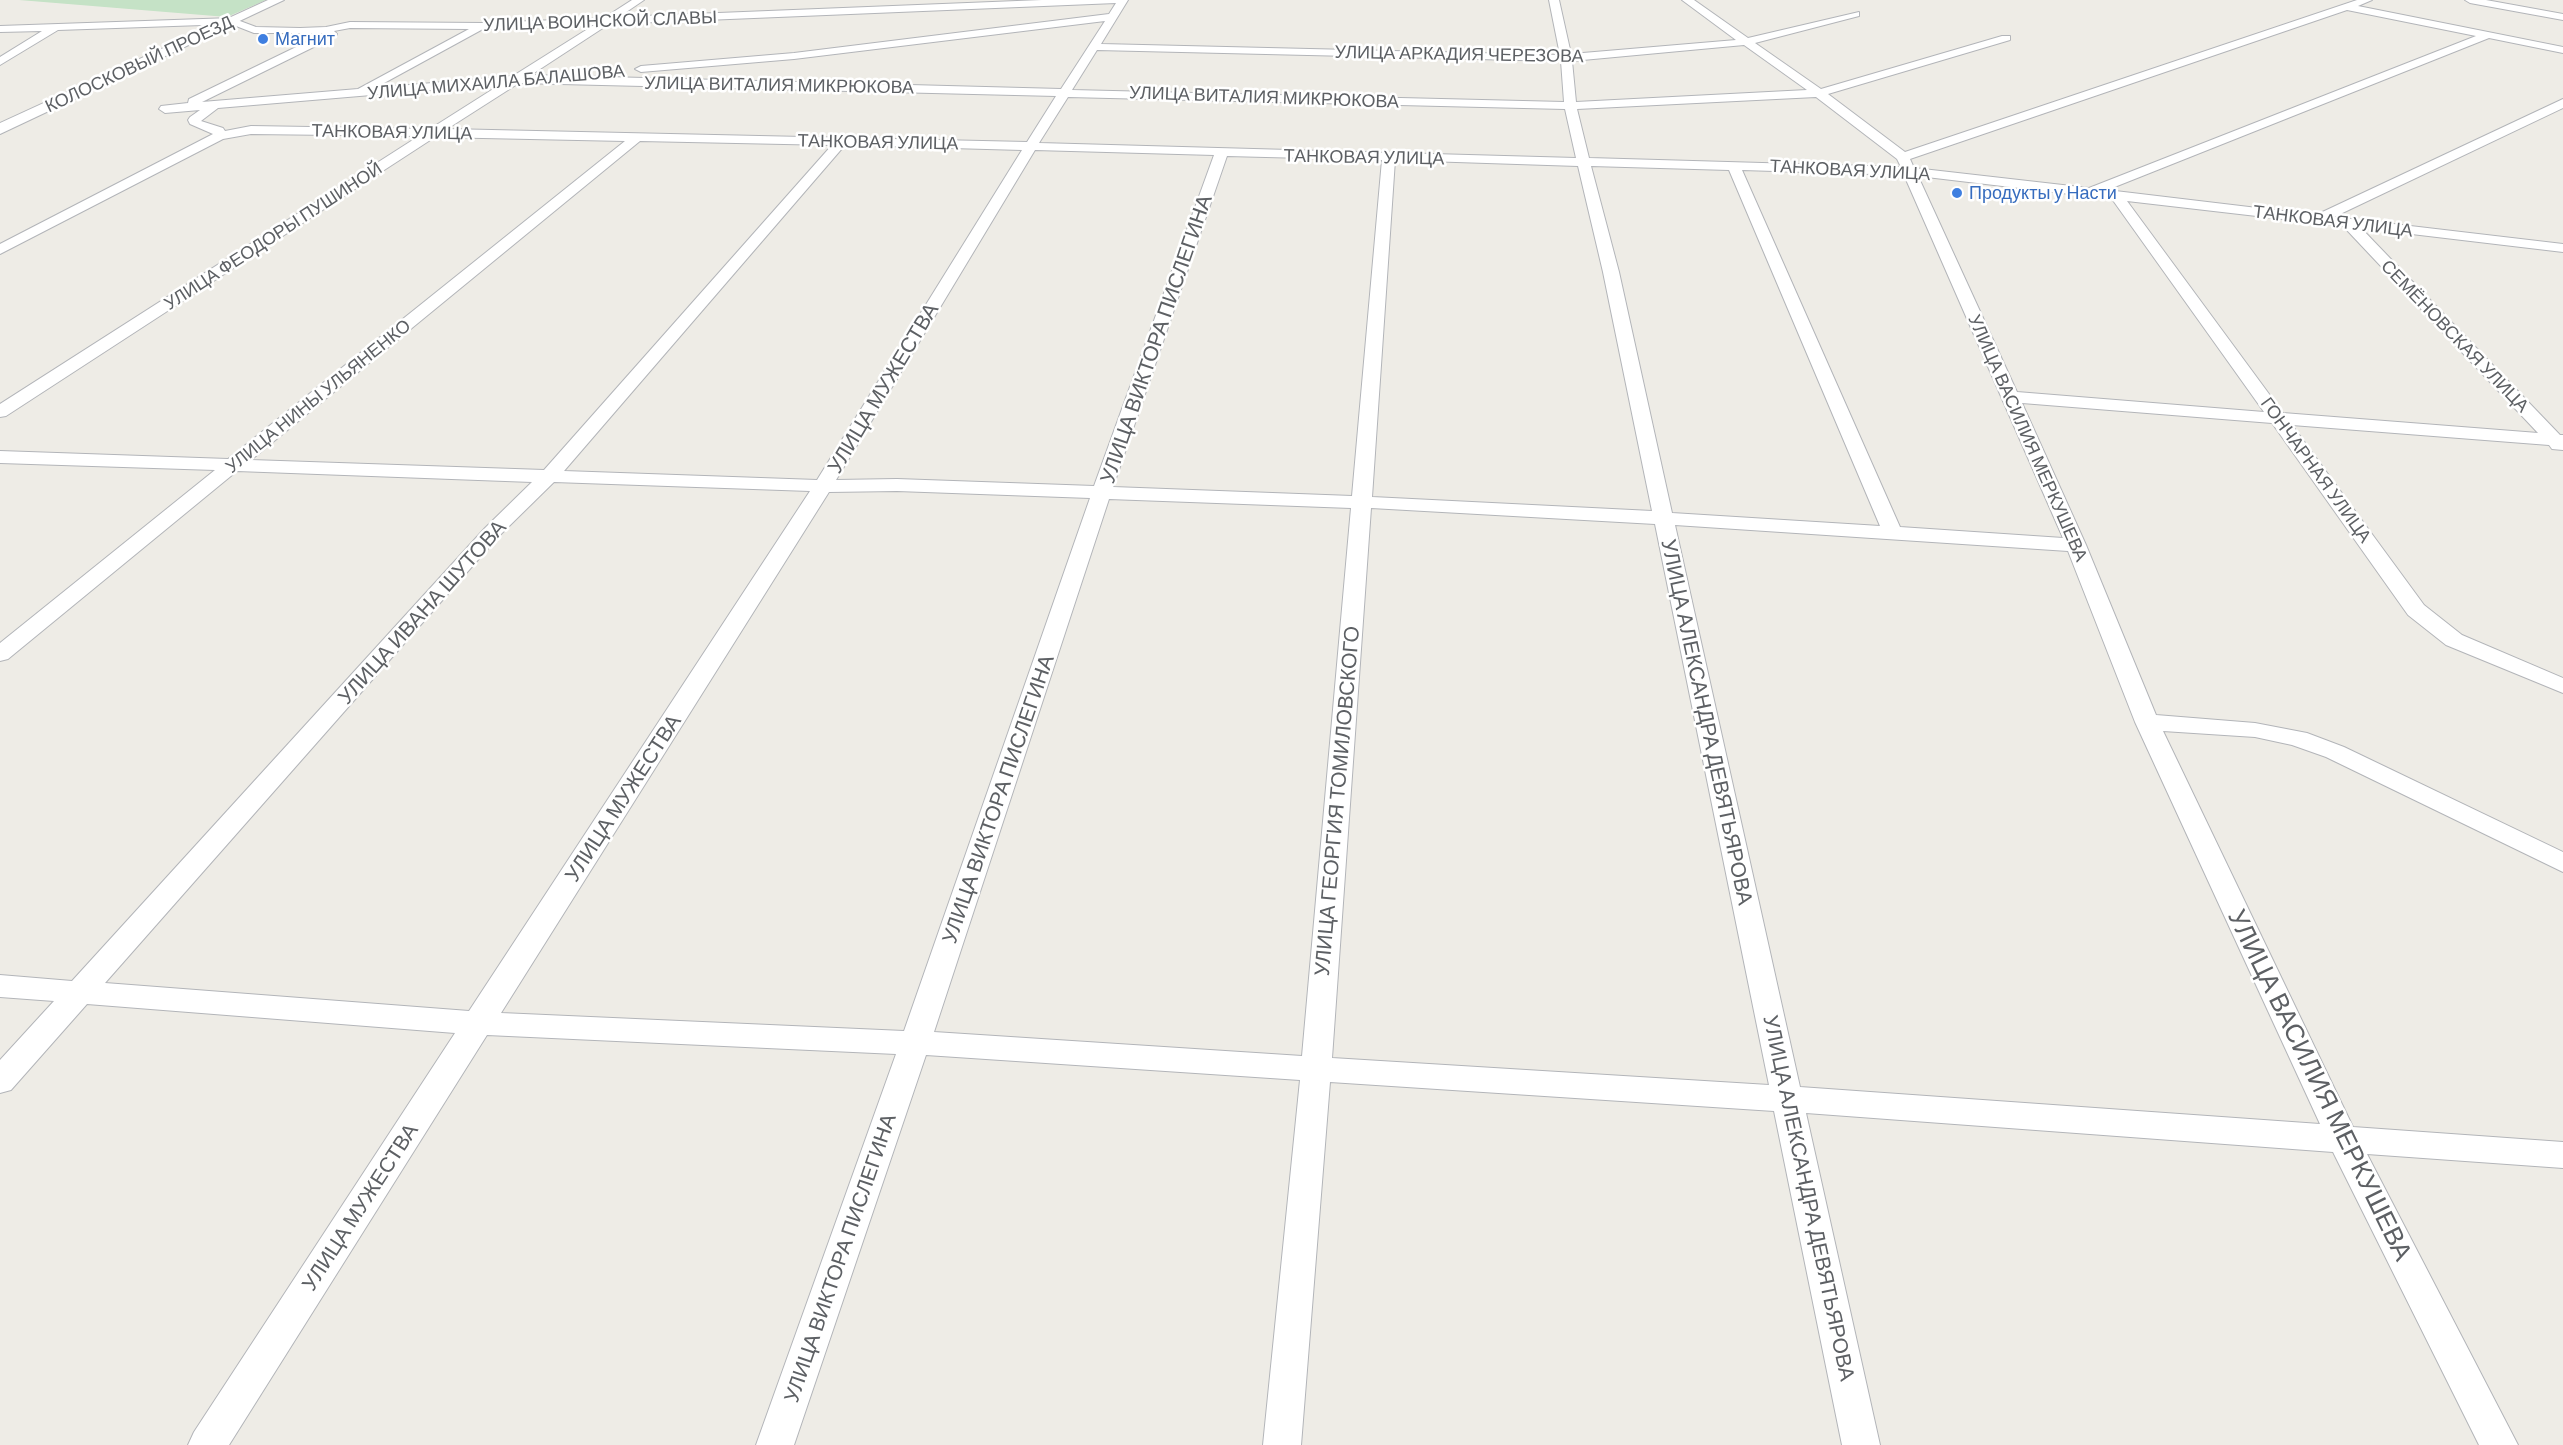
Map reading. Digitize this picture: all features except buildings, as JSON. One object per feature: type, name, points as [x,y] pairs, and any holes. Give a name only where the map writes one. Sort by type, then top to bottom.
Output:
[{"type":"street","name":"КОЛОСКОВЫЙ ПРОЕЗД","points":[[0,129],[279,0]]},
{"type":"street","name":"УЛИЦА ФЕОДОРЫ ПУШИНОЙ","points":[[0,412],[639,0]]},
{"type":"street","points":[[894,9],[903,0]]},
{"type":"street","name":"УЛИЦА ВОИНСКОЙ СЛАВЫ","points":[[232,21],[254,30],[274,32],[327,30],[350,25],[484,26],[1115,0]]},
{"type":"street","name":"УЛИЦА МУЖЕСТВА","points":[[207,1445],[823,486],[1123,0]]},
{"type":"street","name":"УЛИЦА АЛЕКСАНДРА ДЕВЯТЬЯРОВА","points":[[1554,0],[1566,58],[1570,106],[1611,272],[1861,1445]]},
{"type":"street","name":"УЛИЦА ВАСИЛИЯ МЕРКУШЕВА","points":[[1687,0],[1819,93],[1906,164],[2076,545],[2147,722],[2344,1141],[2499,1445]]},
{"type":"street","points":[[2470,0],[2563,18]]},
{"type":"street","points":[[1906,164],[2356,4],[2563,50]]},
{"type":"street","points":[[2515,21],[2554,6]]},
{"type":"street","name":"УЛИЦА АРКАДИЯ ЧЕРЕЗОВА","points":[[1095,47],[1566,58],[1745,42],[1855,14]]},
{"type":"street","name":"УЛИЦА МИХАИЛА БАЛАШОВА","points":[[165,109],[794,56],[1112,17]]},
{"type":"street","points":[[0,29],[232,21]]},
{"type":"street","points":[[193,106],[192,103],[350,25]]},
{"type":"street","points":[[2091,192],[2504,25]]},
{"type":"street","points":[[355,94],[484,26]]},
{"type":"street","points":[[0,62],[55,27]]},
{"type":"street","name":"УЛИЦА ВИТАЛИЯ МИКРЮКОВА","points":[[514,79],[1570,106],[1819,93],[2006,38]]},
{"type":"street","points":[[2318,219],[2563,103]]},
{"type":"street","points":[[213,106],[194,120],[195,124],[219,131],[219,136]]},
{"type":"street","name":"ТАНКОВАЯ УЛИЦА","points":[[0,250],[219,136],[251,130],[842,141],[1734,166],[1906,164],[2117,196],[2563,248]]},
{"type":"street","name":"УЛИЦА НИНЫ УЛЬЯНЕНКО","points":[[0,654],[636,138]]},
{"type":"street","name":"УЛИЦА ИВАНА ШУТОВА","points":[[0,1081],[492,532],[550,475],[842,141]]},
{"type":"street","name":"УЛИЦА ВИКТОРА ПИСЛЕГИНА","points":[[775,1445],[915,1043],[1101,494],[1221,153]]},
{"type":"street","name":"УЛИЦА ГЕОРГИЯ ТОМИЛОВСКОГО","points":[[1282,1445],[1316,1069],[1389,158]]},
{"type":"street","points":[[1734,166],[1893,534]]},
{"type":"street","name":"ГОНЧАРНАЯ УЛИЦА","points":[[2117,196],[2416,610],[2454,640],[2563,686]]},
{"type":"street","name":"СЕМЁНОВСКАЯ УЛИЦА","points":[[2348,223],[2560,443]]},
{"type":"street","points":[[2009,397],[2560,443]]},
{"type":"street","points":[[0,457],[1361,502],[1662,518],[2076,545]]},
{"type":"street","points":[[2147,722],[2255,730],[2298,738],[2335,752],[2563,863]]},
{"type":"street","points":[[0,986],[477,1023],[915,1043],[1789,1099],[2344,1141],[2563,1155]]},
{"type":"green space","points":[[19,0],[266,0],[227,17]]},
{"type":"place","name":"Магнит","points":[[263,39]]},
{"type":"place","name":"Продукты у Насти","points":[[1957,193]]}]
